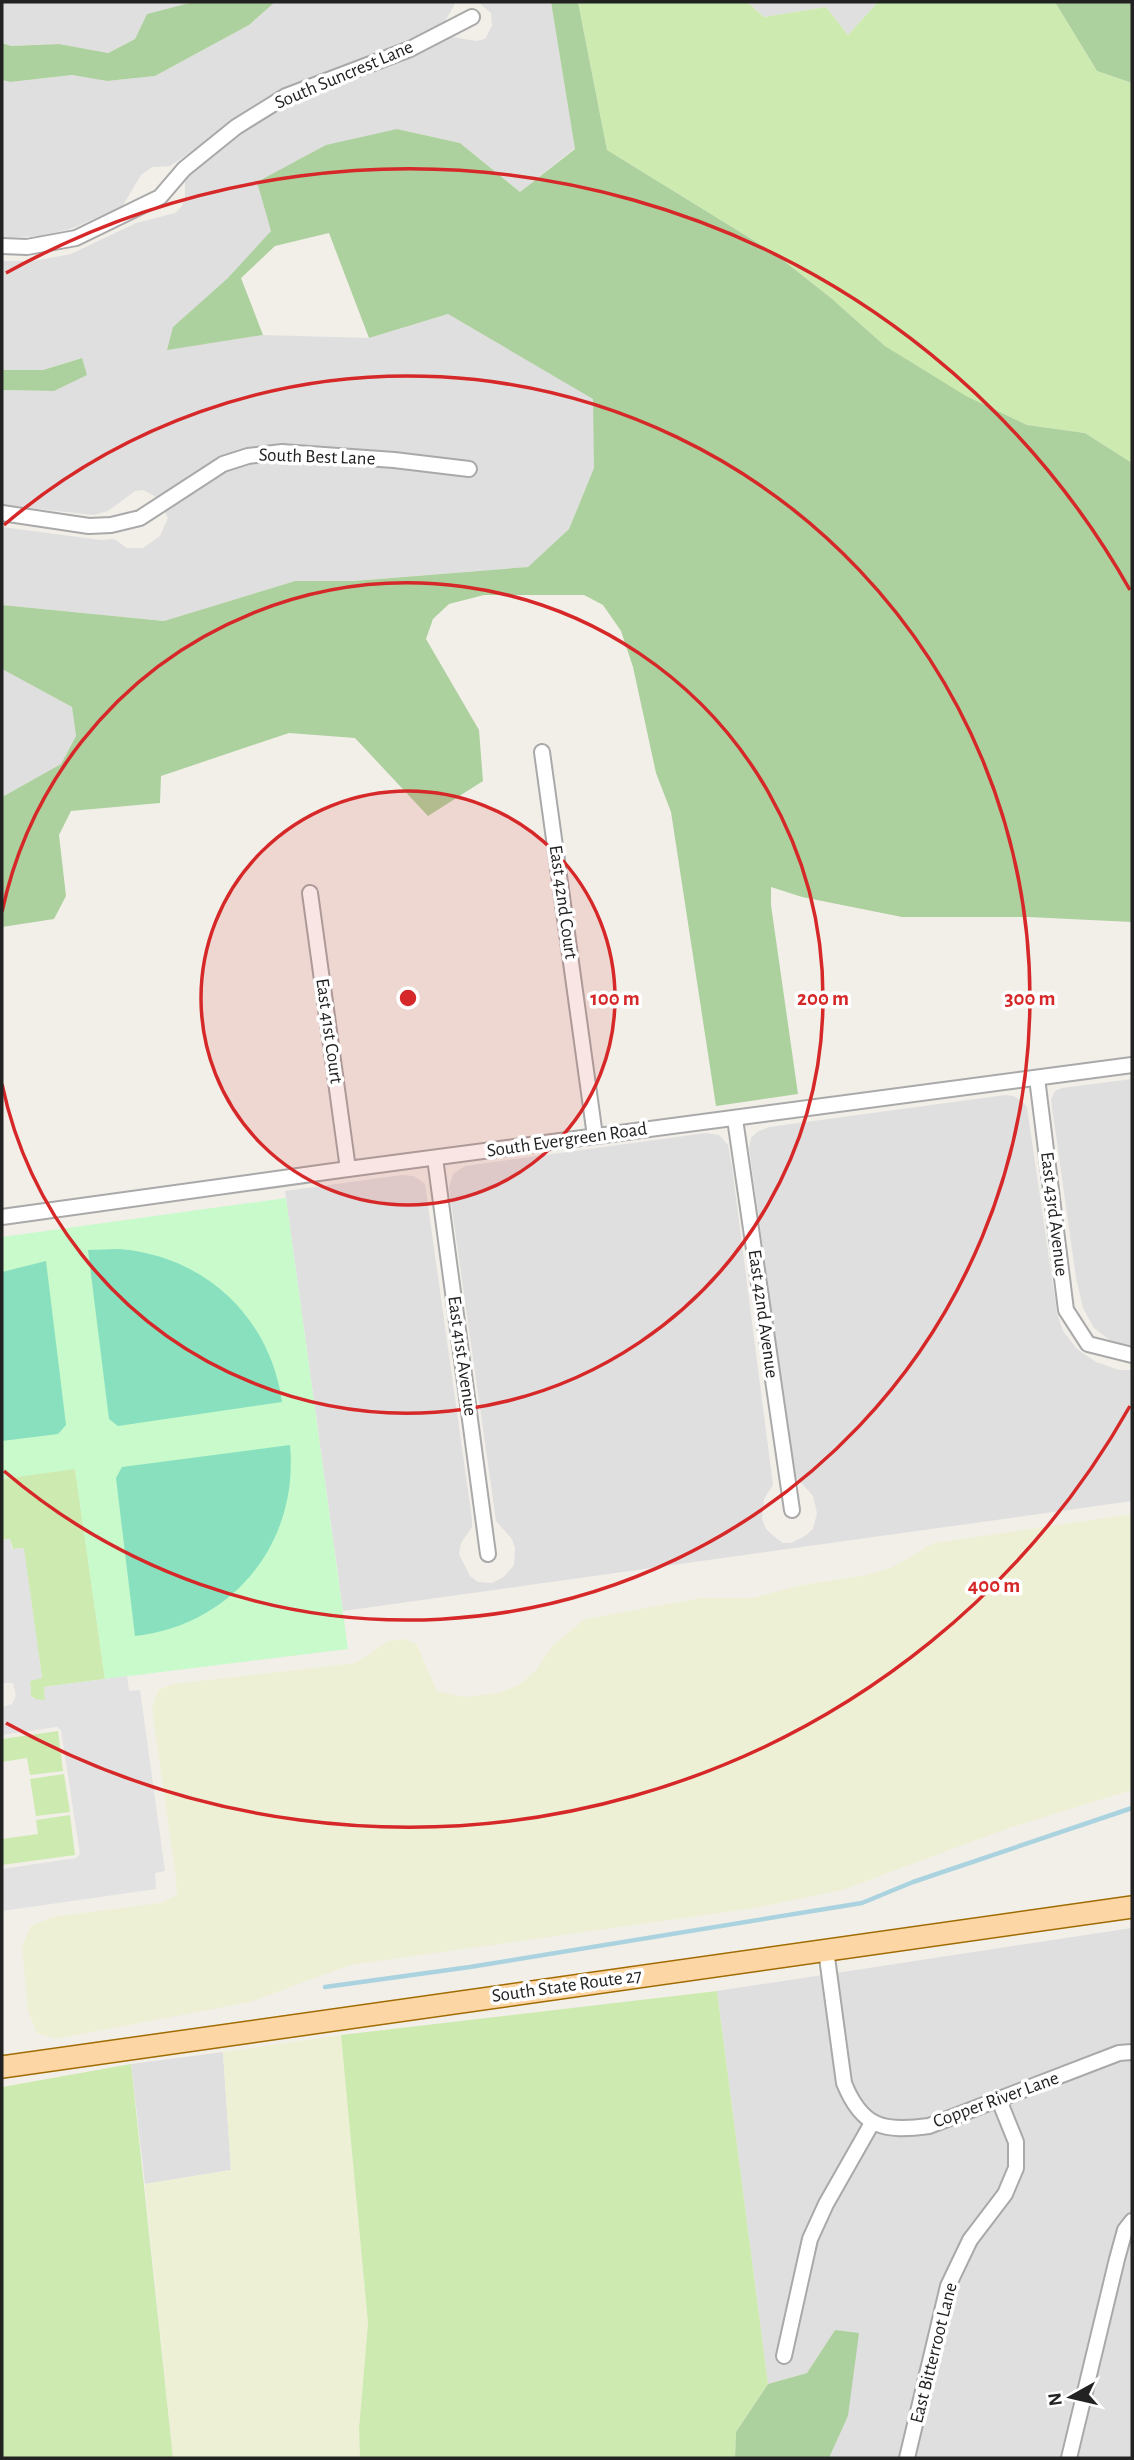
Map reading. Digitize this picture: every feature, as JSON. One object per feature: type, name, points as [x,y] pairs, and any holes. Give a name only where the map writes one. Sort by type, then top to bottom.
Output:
[{"type":"main road","name":"South State Route 27","points":[[2,2067],[1132,1907]]},
{"type":"street","name":"South Suncrest Lane","points":[[2,246],[27,247],[76,238],[160,197],[184,169],[236,127],[286,96],[410,50],[472,18]]},
{"type":"street","name":"South Best Lane","points":[[2,513],[89,526],[111,525],[140,518],[223,464],[248,456],[282,452],[394,460],[470,469]]},
{"type":"street","name":"East 42nd Court","points":[[542,752],[595,1136]]},
{"type":"street","name":"East 41st Court","points":[[310,893],[348,1169]]},
{"type":"street","name":"South Evergreen Road","points":[[2,1217],[1132,1065]]},
{"type":"street","name":"East 43rd Avenue","points":[[1037,1078],[1066,1310],[1088,1344],[1132,1355]]},
{"type":"street","name":"East 42nd Avenue","points":[[735,1119],[792,1510]]},
{"type":"street","name":"East 41st Avenue","points":[[435,1158],[488,1554]]},
{"type":"street","points":[[784,2356],[810,2239],[826,2204],[873,2123],[851,2101],[844,2083],[826,1950]]},
{"type":"street","name":"Copper River Lane","points":[[873,2123],[898,2130],[929,2126],[1119,2053],[1132,2052]]},
{"type":"street","name":"East Bitterroot Lane","points":[[907,2458],[948,2286],[970,2240],[1005,2194],[1016,2168],[1016,2142],[999,2100]]},
{"type":"street","points":[[1069,2458],[1116,2259],[1125,2230],[1132,2221]]},
{"type":"shaded area","points":[[2,2],[193,2],[147,14],[135,39],[107,53],[59,44],[11,46],[2,43]]},
{"type":"shaded area","points":[[275,2],[456,2],[444,23],[407,46],[255,109],[170,166],[152,167],[141,175],[122,207],[70,229],[40,236],[2,238],[2,80],[10,82],[72,75],[107,81],[155,76],[249,25]]},
{"type":"shaded area","points":[[478,2],[551,2],[575,148],[520,192],[460,143],[397,129],[271,231],[167,349],[263,335],[369,338],[448,314],[594,399],[594,468],[569,529],[528,567],[354,581],[295,581],[164,621],[2,605],[2,527],[101,540],[114,539],[127,548],[143,548],[160,536],[168,518],[158,498],[143,490],[135,491],[108,511],[94,515],[2,505],[2,390],[54,391],[81,358],[43,370],[2,370],[2,261],[33,261],[71,254],[136,223],[175,213],[185,199],[185,182],[189,172],[277,105],[447,36],[476,41],[485,39],[492,26],[491,13]]},
{"type":"shaded area","points":[[747,2],[878,2],[848,35],[826,7],[764,17]]},
{"type":"shaded area","points":[[2,669],[72,707],[76,736],[61,764],[2,797]]},
{"type":"shaded area","points":[[1132,1079],[1132,1347],[1115,1344],[1094,1328],[1083,1308],[1076,1278],[1051,1100],[1055,1091],[1062,1088]]},
{"type":"shaded area","points":[[1005,1095],[1014,1096],[1027,1107],[1057,1313],[1063,1331],[1077,1349],[1096,1362],[1119,1370],[1132,1370],[1132,1501],[343,1611],[285,1191],[402,1175],[414,1176],[425,1184],[472,1519],[472,1527],[461,1543],[459,1554],[470,1576],[478,1582],[492,1583],[504,1577],[514,1565],[515,1548],[512,1539],[496,1521],[449,1188],[453,1174],[465,1166],[706,1133],[719,1135],[728,1145],[732,1167],[773,1485],[764,1499],[762,1519],[766,1529],[776,1538],[783,1543],[791,1543],[813,1529],[817,1513],[813,1496],[796,1477],[792,1456],[749,1148],[751,1138],[769,1127]]},
{"type":"shaded area","points":[[10,1539],[12,1549],[24,1548],[42,1678],[30,1681],[31,1696],[45,1700],[44,1687],[127,1676],[129,1691],[140,1690],[165,1871],[155,1873],[156,1889],[2,1911],[2,1869],[76,1858],[80,1854],[61,1730],[57,1727],[2,1735],[2,1707],[12,1704],[16,1696],[13,1683],[2,1683],[2,1540]]},
{"type":"shaded area","points":[[1132,1928],[1132,2458],[829,2458],[848,2416],[835,2330],[807,2373],[768,2384],[717,1991]]},
{"type":"shaded area","points":[[223,2052],[231,2170],[145,2184],[131,2064]]},
{"type":"green space","points":[[193,2],[275,2],[249,25],[155,76],[107,81],[72,75],[10,82],[2,80],[2,43],[11,46],[59,44],[108,53],[135,39],[147,14]]},
{"type":"green space","points":[[551,2],[578,2],[607,150],[774,253],[831,298],[885,346],[966,396],[1027,425],[1085,433],[1132,463],[1132,922],[1028,917],[902,917],[802,897],[771,887],[771,905],[798,1094],[716,1106],[671,812],[656,773],[633,667],[621,631],[603,605],[584,595],[484,595],[449,604],[433,619],[426,639],[479,730],[483,781],[428,816],[355,738],[289,733],[161,776],[160,803],[71,811],[59,835],[66,896],[54,919],[2,927],[2,797],[61,764],[76,736],[72,707],[2,669],[2,605],[164,621],[295,581],[354,581],[528,567],[569,529],[594,468],[593,399],[448,314],[369,338],[329,233],[275,246],[241,278],[263,335],[167,350],[173,327],[228,278],[271,231],[257,182],[326,145],[397,129],[460,143],[520,192],[575,149]]},
{"type":"green space","points":[[578,2],[747,2],[764,17],[826,7],[848,35],[878,2],[1055,2],[1097,71],[1132,83],[1132,463],[1085,433],[1027,425],[966,397],[885,346],[831,298],[774,253],[607,150]]},
{"type":"green space","points":[[1055,2],[1132,2],[1132,83],[1097,71]]},
{"type":"green space","points":[[82,358],[87,375],[54,391],[2,390],[2,370],[43,370]]},
{"type":"green space","points":[[286,1198],[348,1649],[105,1679],[75,1469],[2,1479],[2,1237]]},
{"type":"green space","points":[[119,1249],[150,1254],[179,1264],[205,1278],[228,1296],[248,1318],[264,1343],[275,1371],[282,1402],[118,1426],[109,1419],[88,1250]]},
{"type":"green space","points":[[46,1261],[66,1425],[58,1434],[2,1441],[2,1272]]},
{"type":"green space","points":[[290,1445],[290,1481],[283,1515],[271,1546],[253,1573],[229,1597],[202,1615],[170,1629],[135,1636],[116,1478],[122,1467]]},
{"type":"green space","points":[[75,1468],[105,1679],[44,1687],[45,1700],[38,1701],[31,1696],[30,1682],[32,1679],[42,1678],[23,1548],[13,1549],[10,1539],[2,1540],[2,1479]]},
{"type":"green space","points":[[1132,1514],[1132,1790],[1009,1828],[842,1890],[755,1908],[350,1965],[250,2002],[56,2039],[37,2033],[28,2011],[22,1946],[31,1926],[52,1917],[160,1903],[177,1895],[152,1709],[158,1690],[173,1684],[355,1663],[389,1641],[405,1639],[417,1645],[437,1691],[464,1697],[498,1693],[519,1685],[536,1670],[552,1646],[585,1619],[701,1598],[752,1598],[802,1585],[867,1575],[891,1568],[934,1543]]},
{"type":"green space","points":[[58,1731],[63,1771],[30,1775],[27,1758],[2,1762],[2,1739]]},
{"type":"green space","points":[[64,1774],[70,1812],[36,1816],[30,1779]]},
{"type":"green space","points":[[70,1815],[75,1855],[2,1865],[2,1839],[38,1834],[36,1820]]},
{"type":"green space","points":[[717,1991],[768,2384],[736,2432],[735,2458],[360,2458],[359,2429],[368,2323],[341,2035]]},
{"type":"green space","points":[[341,2035],[368,2323],[359,2429],[360,2458],[173,2458],[145,2184],[231,2170],[223,2052]]},
{"type":"green space","points":[[131,2064],[173,2458],[2,2458],[2,2087]]},
{"type":"green space","points":[[835,2330],[859,2333],[848,2416],[829,2458],[735,2458],[736,2432],[768,2384],[807,2373]]},
{"type":"waterway","points":[[325,1987],[470,1967],[862,1903],[913,1882],[1132,1808]]}]
